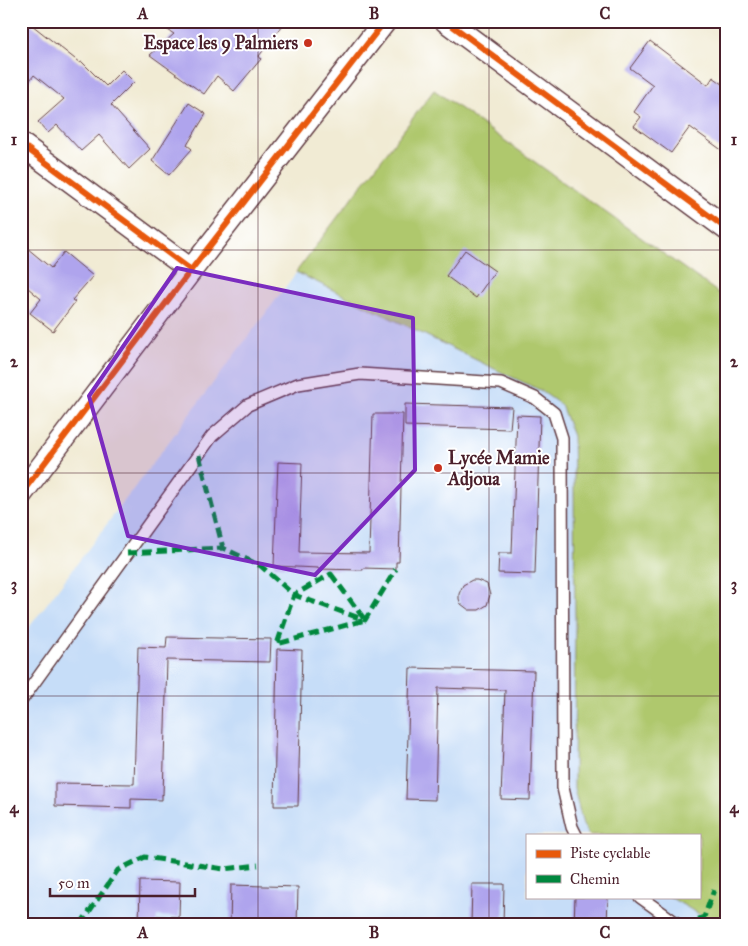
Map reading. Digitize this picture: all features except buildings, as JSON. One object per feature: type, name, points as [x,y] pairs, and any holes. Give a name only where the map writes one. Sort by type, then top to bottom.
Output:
[{"type":"street","points":[[21,494],[191,270],[385,21]]},
{"type":"street","points":[[446,21],[727,229]]},
{"type":"street","points":[[21,144],[191,270]]},
{"type":"lane","points":[[21,701],[212,436],[248,405],[298,384],[360,374],[501,383],[535,398],[554,413],[562,438],[563,788],[572,827],[576,834]]},
{"type":"lane","points":[[641,898],[679,925]]},
{"type":"highlighted area","points":[[177,268],[413,318],[415,470],[315,575],[128,536],[89,396]]},
{"type":"shaded area","name":"Lycée Mamie Adjoua","points":[[434,90],[727,299],[727,925],[21,925],[21,638]]},
{"type":"green space","points":[[434,90],[727,299],[727,925],[717,925],[672,898],[700,898],[700,834],[588,834],[583,825],[574,788],[573,436],[561,405],[540,390],[296,272]]},
{"type":"marked path","points":[[199,455],[223,548]]},
{"type":"marked path","points":[[127,553],[223,548],[261,566],[294,595],[365,620],[396,569]]},
{"type":"marked path","points":[[331,574],[365,620],[277,644],[294,595],[331,574]]},
{"type":"marked path","points":[[80,925],[118,870],[145,857],[224,869],[258,865]]},
{"type":"marked path","points":[[684,925],[704,917],[714,890]]},
{"type":"cycle path","points":[[21,494],[191,270],[385,21]]},
{"type":"cycle path","points":[[446,21],[727,229]]},
{"type":"cycle path","points":[[21,144],[191,270]]},
{"type":"place","name":"Espace les 9 Palmiers","points":[[308,43]]},
{"type":"place","name":"Lycée Mamie Adjoua","points":[[438,468]]}]
